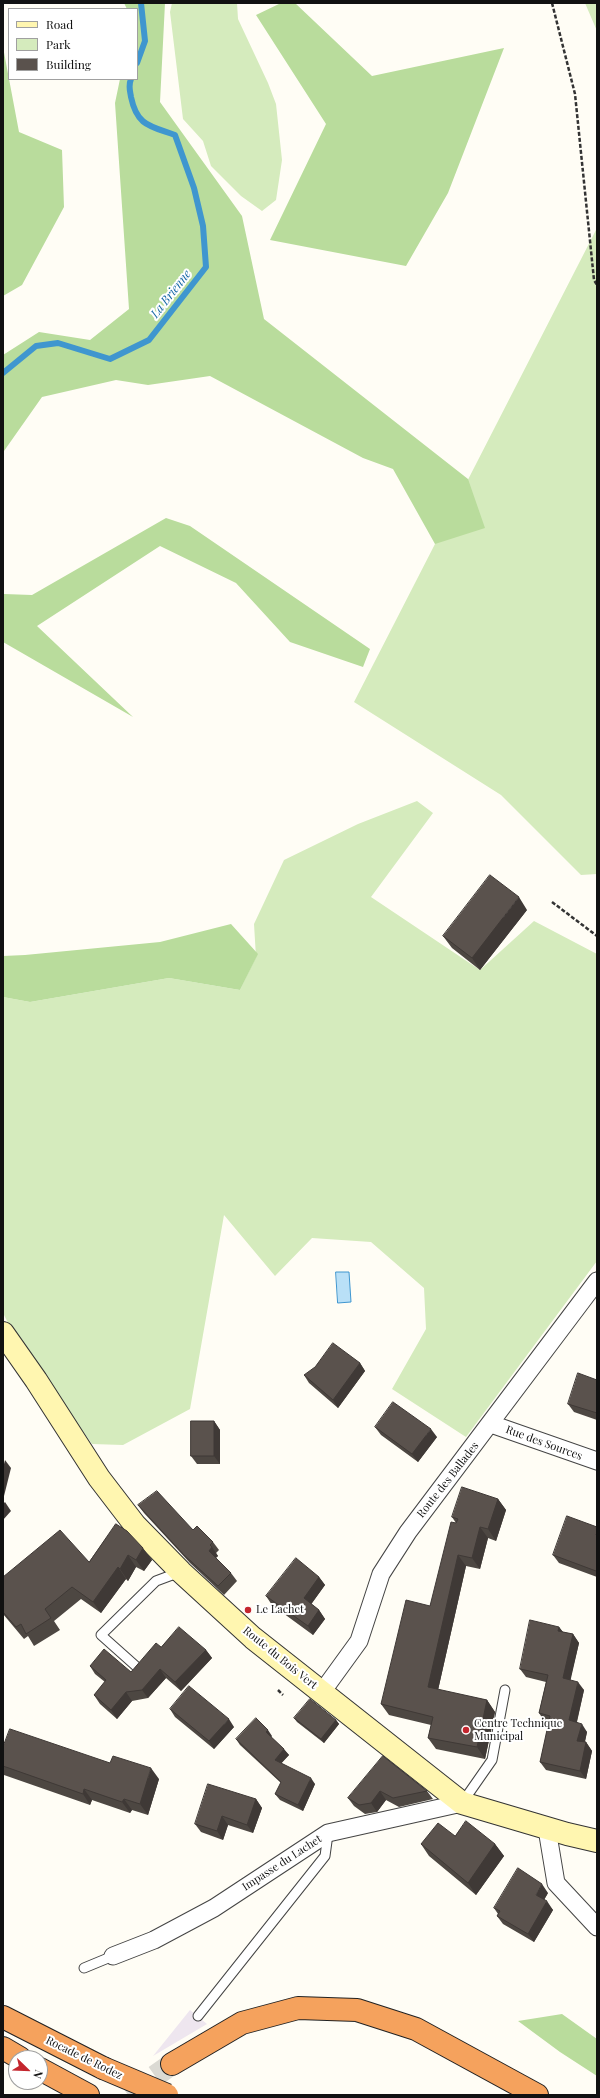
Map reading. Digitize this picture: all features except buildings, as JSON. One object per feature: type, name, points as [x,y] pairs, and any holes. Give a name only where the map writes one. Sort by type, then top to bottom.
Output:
[{"type":"highway","points":[[172,2064],[242,2023],[298,2008],[357,2010],[416,2029],[537,2095]]},
{"type":"highway","name":"Rocade de Rodez","points":[[3,2017],[103,2068],[167,2095]]},
{"type":"highway","points":[[48,2073],[83,2093]]},
{"type":"street","name":"Route des Ballades","points":[[322,1692],[360,1641],[381,1574],[408,1532],[491,1424],[597,1281]]},
{"type":"street","name":"Route du Bois Vert","points":[[3,1333],[36,1380],[103,1484],[135,1525],[181,1572],[253,1638],[462,1803],[546,1828],[597,1841]]},
{"type":"street","name":"Rue des Sources","points":[[491,1424],[597,1461]]},
{"type":"street","name":"Impasse du Lachet","points":[[113,1956],[154,1940],[214,1908],[328,1833],[462,1803]]},
{"type":"street","points":[[546,1828],[556,1883],[597,1927]]},
{"type":"lane","points":[[138,1668],[101,1635],[156,1581],[181,1572]]},
{"type":"lane","points":[[462,1803],[492,1760],[505,1690]]},
{"type":"lane","points":[[198,2016],[325,1856],[328,1833]]},
{"type":"lane","points":[[84,1968],[113,1956]]},
{"type":"path","points":[[552,3],[575,94],[594,280],[597,285]]},
{"type":"path","points":[[552,902],[597,936]]},
{"type":"path","points":[[278,1690],[283,1695]]},
{"type":"shaded area","points":[[190,2010],[207,2024],[153,2056]]},
{"type":"green space","points":[[124,3],[165,3],[160,102],[242,216],[264,319],[468,479],[485,528],[435,544],[393,469],[363,458],[210,376],[148,385],[116,380],[42,397],[4,451],[4,594],[32,595],[166,518],[190,526],[370,649],[363,667],[290,642],[236,583],[160,546],[37,626],[133,717],[3,642],[3,355],[39,332],[90,340],[129,309],[115,103],[120,80],[138,80],[138,8],[126,8]]},
{"type":"green space","points":[[172,3],[237,3],[238,19],[268,83],[276,104],[282,160],[276,200],[262,211],[241,196],[211,166],[203,141],[183,119],[170,12]]},
{"type":"green space","points":[[281,3],[295,3],[372,76],[504,48],[448,193],[406,266],[270,240],[326,124],[256,15]]},
{"type":"green space","points":[[585,3],[597,3],[597,31]]},
{"type":"green space","points":[[3,47],[19,132],[62,150],[64,207],[22,285],[3,296]]},
{"type":"green space","points":[[597,228],[597,874],[581,875],[501,795],[354,702]]},
{"type":"green space","points":[[417,801],[433,813],[371,897],[480,970],[534,921],[597,954],[597,1261],[466,1437],[392,1389],[426,1329],[424,1288],[371,1242],[312,1238],[275,1276],[224,1215],[190,1409],[123,1445],[92,1444],[14,1335],[3,1313],[3,997],[30,1002],[169,978],[240,990],[256,957],[254,924],[284,860],[358,824]]},
{"type":"green space","points":[[231,924],[258,954],[240,990],[169,978],[30,1002],[3,997],[3,956],[160,942]]},
{"type":"green space","points":[[562,2014],[597,2039],[597,2076],[560,2052],[518,2021]]},
{"type":"water","points":[[336,1272],[349,1272],[351,1302],[338,1303]]},
{"type":"waterway","name":"La Brienne","points":[[138,60],[145,41],[141,3]]},
{"type":"waterway","name":"La Brienne","points":[[3,373],[36,346],[58,343],[110,359],[149,340],[206,267],[203,226],[194,188],[175,135],[152,127],[141,119],[137,114],[131,97],[129,86],[130,80]]},
{"type":"tunnel","points":[[128,2095],[172,2064]]},
{"type":"place","name":"Le Lachet","points":[[248,1610]]},
{"type":"place","name":"Centre Technique Municipal","points":[[466,1730]]}]
